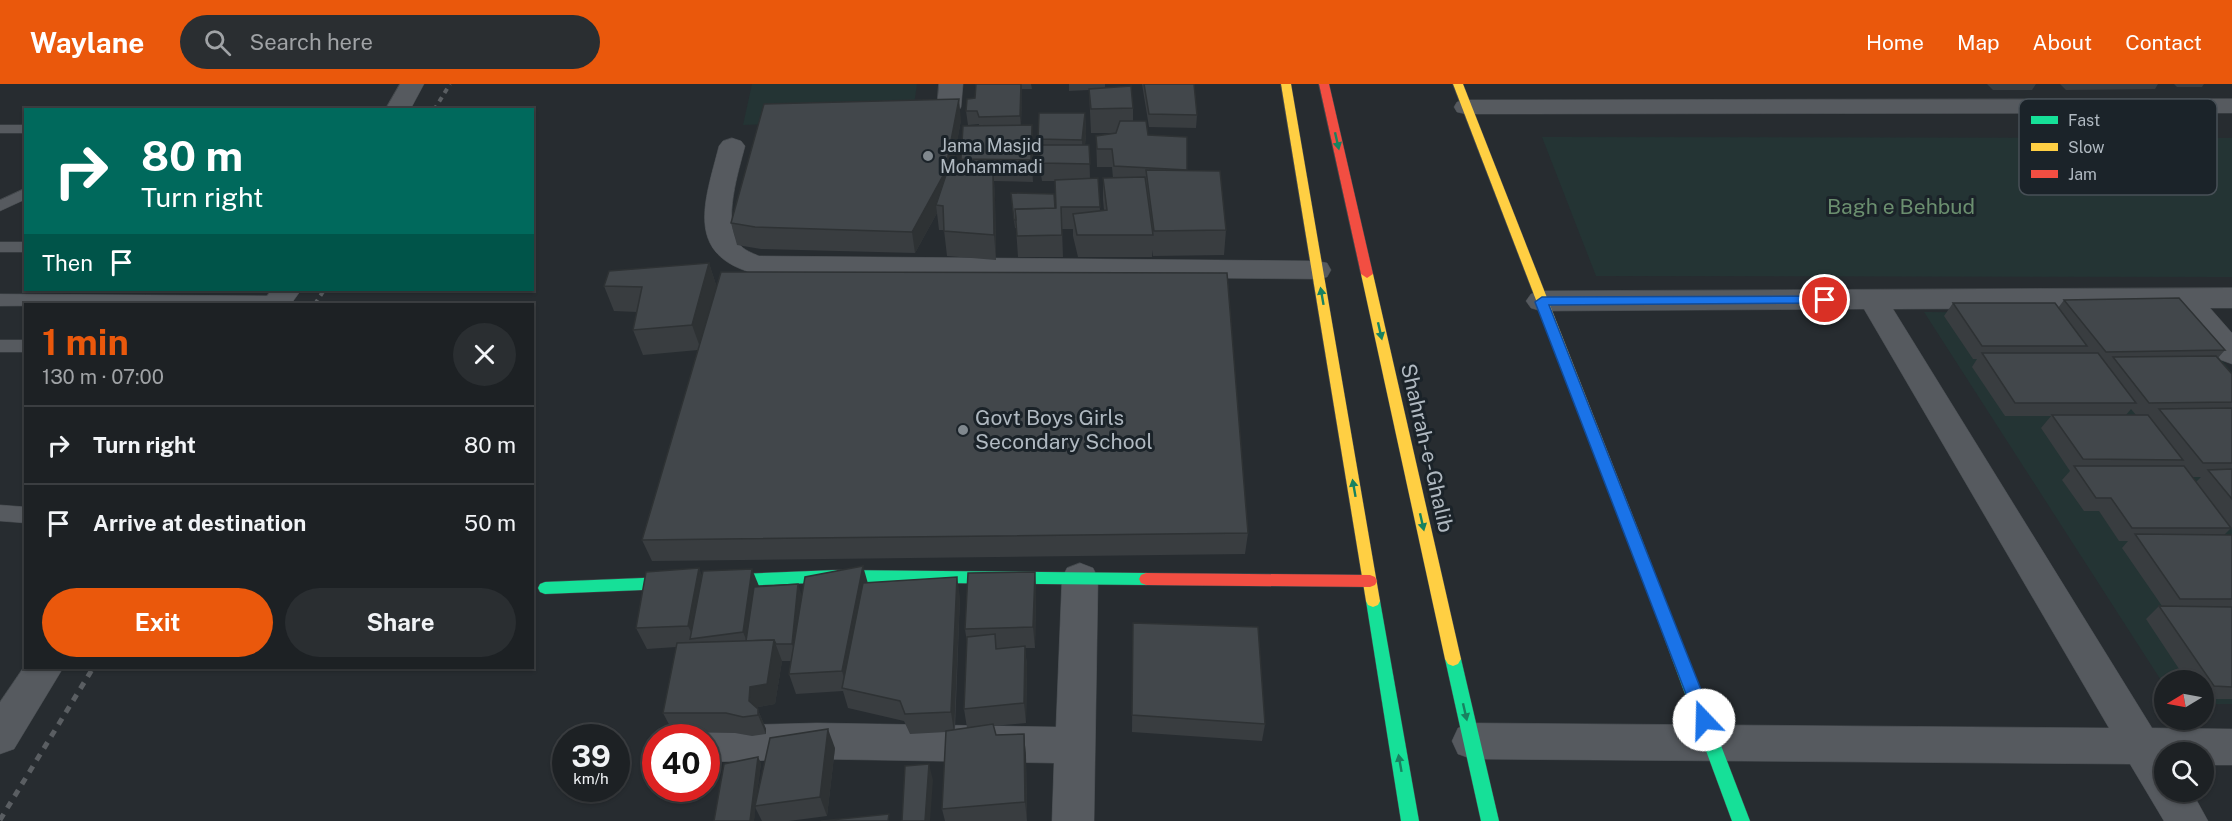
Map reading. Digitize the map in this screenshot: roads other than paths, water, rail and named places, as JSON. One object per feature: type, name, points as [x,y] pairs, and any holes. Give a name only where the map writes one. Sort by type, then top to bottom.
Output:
[{"type":"main road","points":[[1286,84],[1410,821]]},
{"type":"main road","name":"Shahrah-e-Ghalib","points":[[1324,84],[1490,821]]},
{"type":"main road","points":[[1458,84],[1713,742],[1741,821]]},
{"type":"main road","points":[[545,588],[836,576],[1370,581]]},
{"type":"street","points":[[398,108],[412,84]]},
{"type":"street","points":[[1886,84],[1904,107]]},
{"type":"street","points":[[2217,106],[2232,106]]},
{"type":"street","points":[[1466,107],[2019,107]]},
{"type":"street","points":[[732,146],[717,221],[721,241],[732,254],[756,265],[1317,270]]},
{"type":"street","points":[[2185,298],[2232,353]]},
{"type":"street","points":[[1542,302],[2232,298]]},
{"type":"street","points":[[1873,300],[2154,768]]},
{"type":"street","points":[[1073,821],[1080,579]]},
{"type":"street","points":[[6,716],[43,669]]},
{"type":"street","points":[[720,744],[828,741],[1075,745]]},
{"type":"street","points":[[1472,741],[2232,747]]},
{"type":"street","points":[[2175,802],[2187,821]]},
{"type":"lane","points":[[0,129],[24,129]]},
{"type":"lane","points":[[0,206],[24,194]]},
{"type":"lane","points":[[0,247],[24,247]]},
{"type":"lane","points":[[0,300],[280,299]]},
{"type":"lane","points":[[0,346],[24,346]]},
{"type":"lane","points":[[0,513],[24,515]]},
{"type":"railway","points":[[435,108],[450,84]]},
{"type":"railway","points":[[316,303],[323,291]]},
{"type":"railway","points":[[0,820],[92,669]]},
{"type":"place","name":"Jama Masjid Mohammadi","points":[[928,156]]},
{"type":"place","name":"Govt Boys Girls Secondary School","points":[[963,430]]},
{"type":"park label","name":"Bagh e Behbud","points":[[1901,207]]}]
